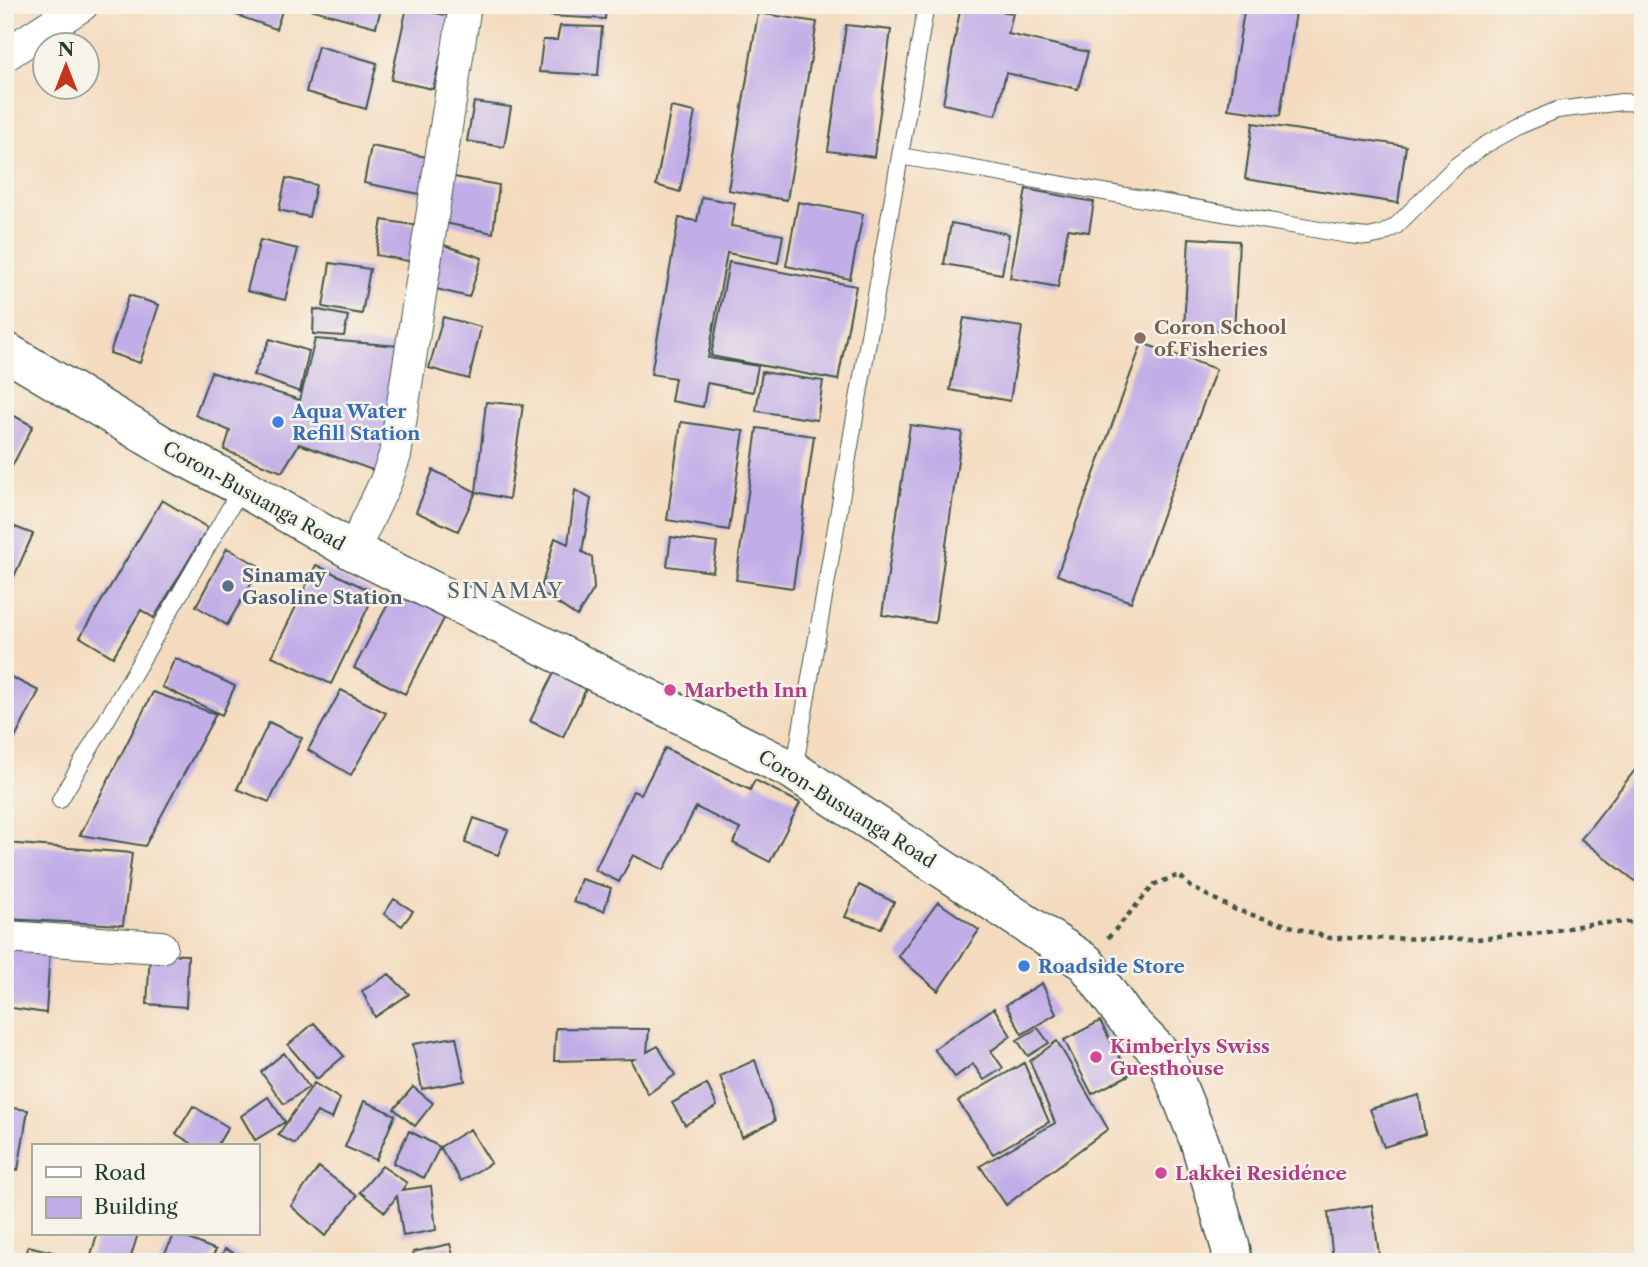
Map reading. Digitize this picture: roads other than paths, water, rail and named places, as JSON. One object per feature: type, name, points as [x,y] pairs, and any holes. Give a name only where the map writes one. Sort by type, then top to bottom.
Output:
[{"type":"main road","name":"Coron-Busuanga Road","points":[[5,352],[169,449],[242,487],[353,551],[794,771],[1086,963],[1124,1016],[1167,1060],[1200,1143],[1231,1249],[1232,1262]]},
{"type":"street","points":[[5,55],[82,5]]},
{"type":"street","points":[[353,551],[386,481],[395,455],[465,5]]},
{"type":"street","points":[[5,937],[160,947]]},
{"type":"lane","points":[[794,771],[926,5]]},
{"type":"lane","points":[[900,156],[1368,237],[1382,234],[1396,226],[1457,165],[1519,126],[1557,110],[1622,102],[1643,103]]},
{"type":"lane","points":[[60,800],[242,487]]},
{"type":"place","name":"Coron School of Fisheries","points":[[1140,338]]},
{"type":"place","name":"Aqua Water Refill Station","points":[[278,422]]},
{"type":"place","name":"Sinamay Gasoline Station","points":[[228,586]]},
{"type":"place","name":"Marbeth Inn","points":[[670,690]]},
{"type":"place","name":"Roadside Store","points":[[1024,966]]},
{"type":"place","name":"Kimberlys Swiss Guesthouse","points":[[1096,1057]]},
{"type":"place","name":"Lakkei Residénce","points":[[1161,1173]]},
{"type":"district","name":"SINAMAY","points":[[506,590]]}]
